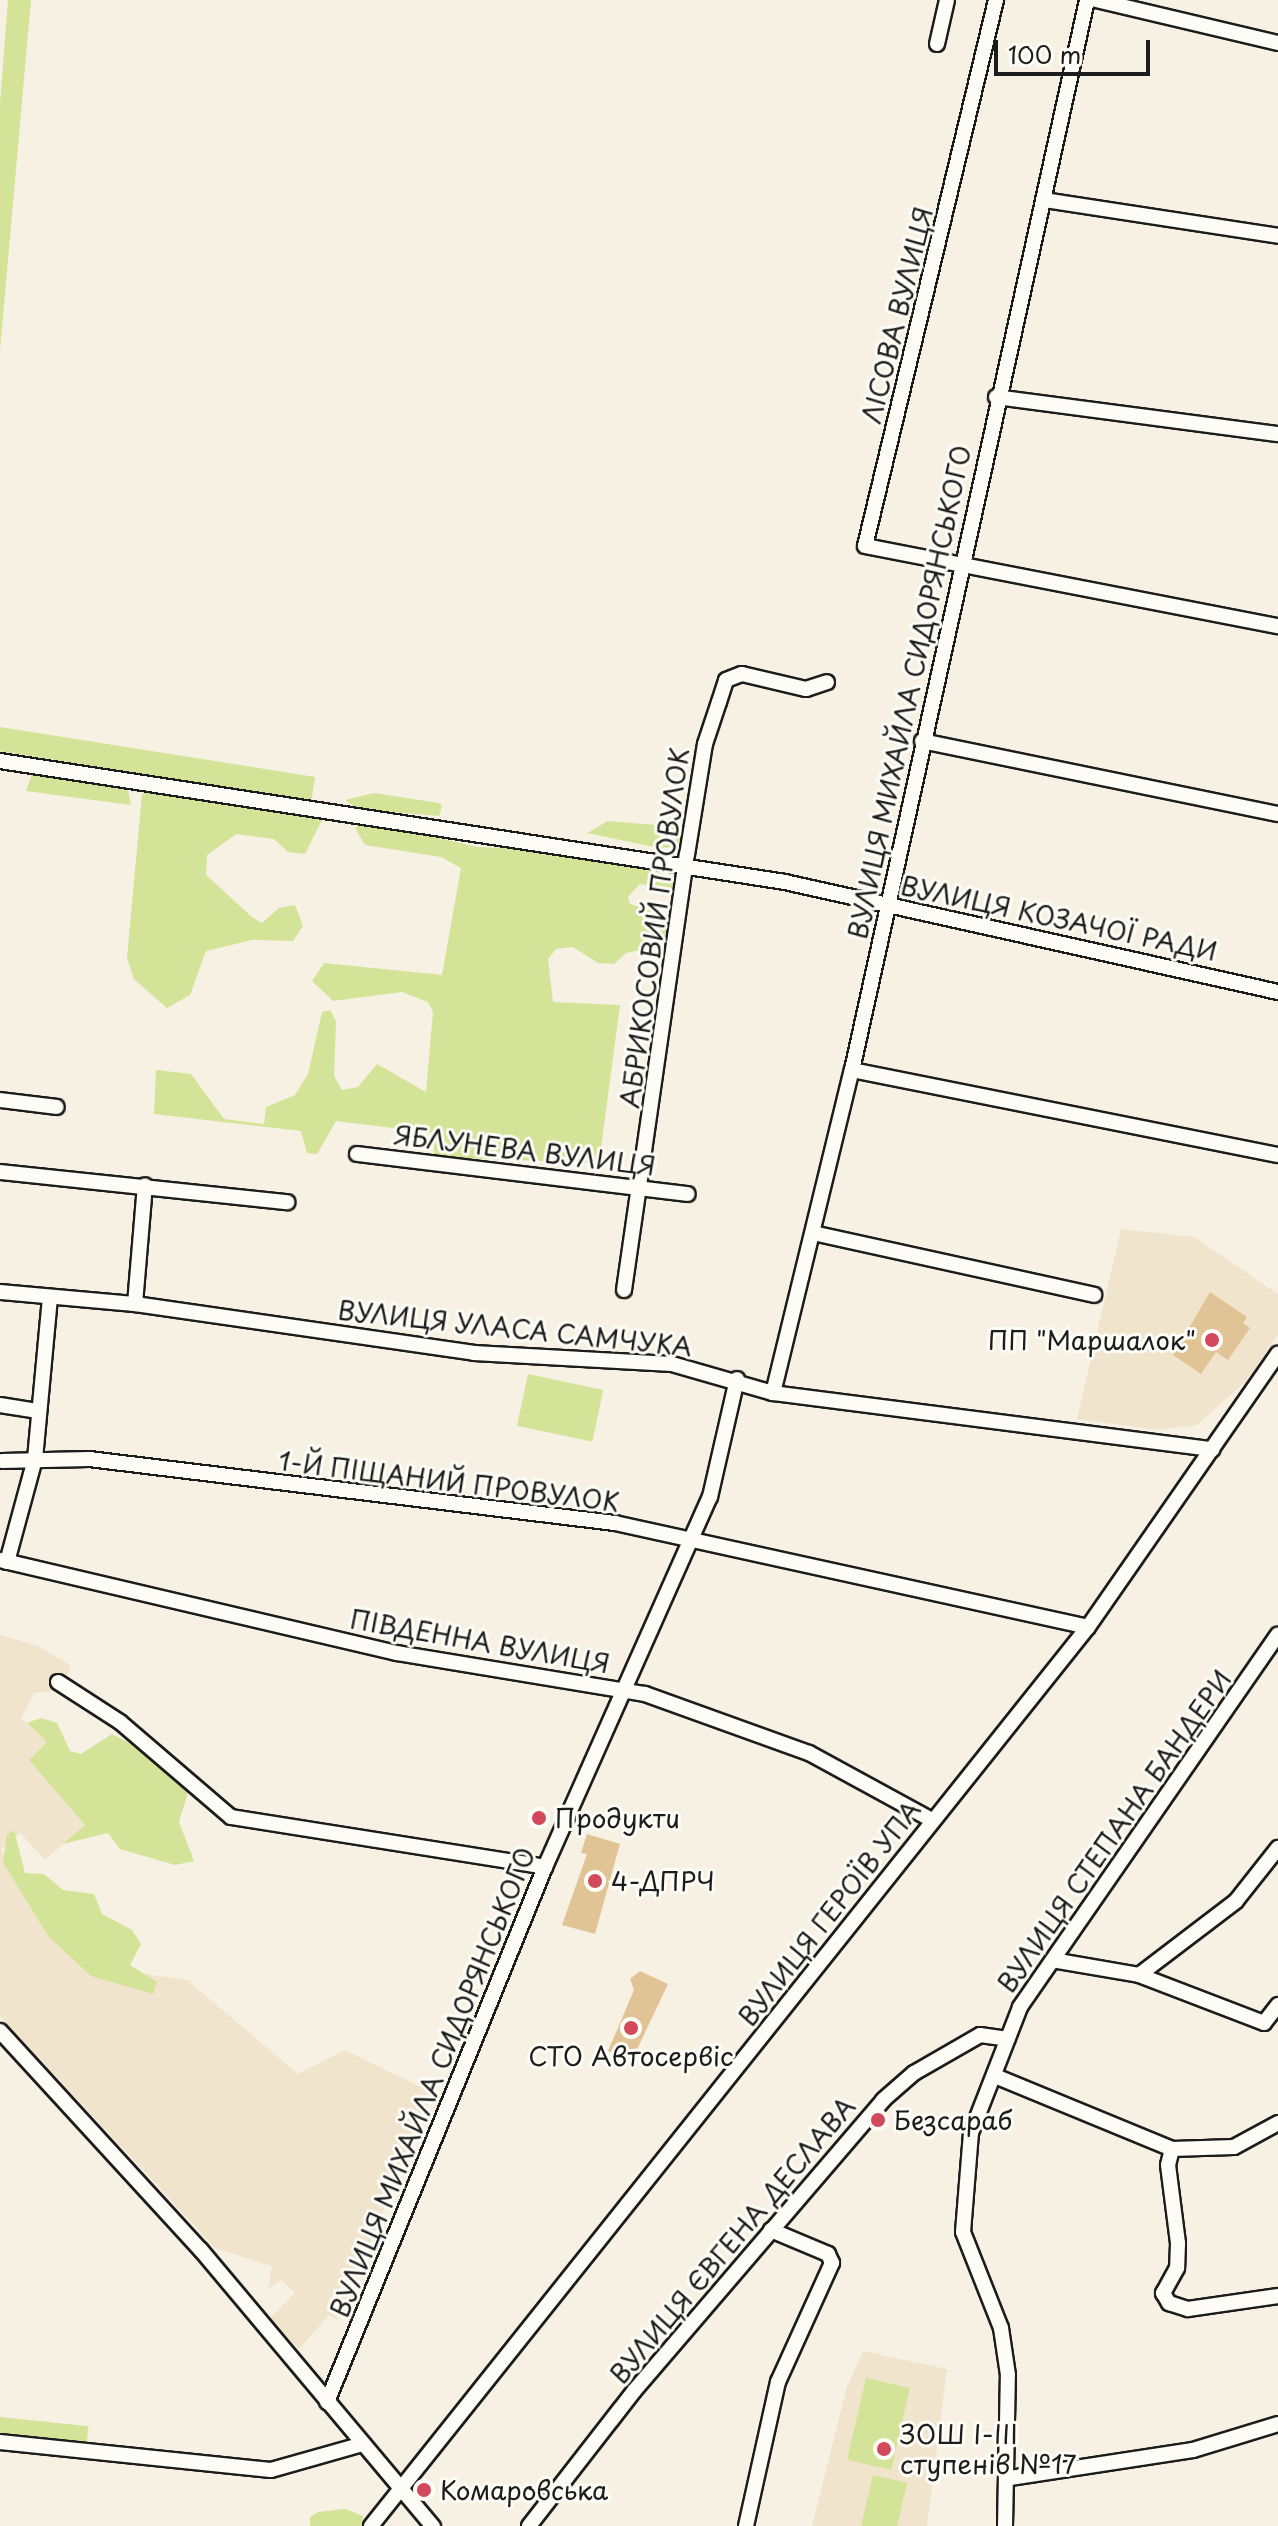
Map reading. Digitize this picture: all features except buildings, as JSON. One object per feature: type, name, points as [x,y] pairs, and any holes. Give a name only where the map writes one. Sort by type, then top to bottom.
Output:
[{"type":"street","points":[[937,44],[947,0]]},
{"type":"street","name":"ЛІСОВА ВУЛИЦЯ","points":[[961,565],[865,546],[996,0]]},
{"type":"street","name":"ВУЛИЦЯ МИХАЙЛА СИДОРЯНСЬКОГО","points":[[773,1393],[852,1070],[996,397],[1044,200],[1087,0]]},
{"type":"street","points":[[1096,0],[1278,43]]},
{"type":"street","points":[[1044,200],[1278,236]]},
{"type":"street","points":[[996,397],[1278,434]]},
{"type":"street","points":[[961,565],[1278,626]]},
{"type":"street","name":"АБРИКОСОВИЙ ПРОВУЛОК","points":[[624,1290],[705,744],[726,680],[742,674],[806,689],[827,682]]},
{"type":"street","points":[[922,741],[1278,814]]},
{"type":"street","name":"ВУЛИЦЯ КОЗАЧОЇ РАДИ","points":[[0,761],[688,868],[888,904],[1278,992]]},
{"type":"street","points":[[852,1070],[1278,1155]]},
{"type":"street","points":[[0,1100],[57,1107]]},
{"type":"street","name":"ЯБЛУНЕВА ВУЛИЦЯ","points":[[357,1154],[688,1194]]},
{"type":"street","points":[[0,1172],[287,1202]]},
{"type":"street","points":[[135,1304],[145,1185]]},
{"type":"street","points":[[813,1233],[1094,1295]]},
{"type":"street","name":"ВУЛИЦЯ УЛАСА САМЧУКА","points":[[0,1292],[135,1304],[474,1353],[672,1364],[737,1379],[773,1393],[1212,1449]]},
{"type":"street","points":[[4,1561],[35,1459],[50,1298]]},
{"type":"street","name":"ВУЛИЦЯ ГЕРОЇВ УПА","points":[[402,2489],[1088,1627],[1278,1354]]},
{"type":"street","name":"ВУЛИЦЯ МИХАЙЛА СИДОРЯНСЬКОГО","points":[[327,2402],[545,1867],[627,1693],[686,1543],[710,1497],[737,1379]]},
{"type":"street","points":[[0,1405],[39,1411]]},
{"type":"street","name":"1-Й ПІЩАНИЙ ПРОВУЛОК","points":[[2,1461],[89,1459],[615,1523],[686,1543],[894,1581],[1088,1627]]},
{"type":"street","name":"ПІВДЕННА ВУЛИЦЯ","points":[[4,1561],[397,1653],[627,1693],[751,1729],[932,1820]]},
{"type":"street","name":"ВУЛИЦЯ СТЕПАНА БАНДЕРИ","points":[[1005,2526],[1010,2478],[1001,2328],[963,2232],[971,2133],[1020,2007],[1058,1961],[1278,1635]]},
{"type":"street","points":[[58,1682],[120,1722],[231,1817],[545,1867]]},
{"type":"street","points":[[1139,1975],[1236,1901],[1278,1848]]},
{"type":"street","points":[[1058,1961],[1139,1975],[1264,2023],[1278,2005]]},
{"type":"street","points":[[0,2031],[201,2250],[433,2526]]},
{"type":"street","name":"ВУЛИЦЯ ЄВГЕНА ДЕСЛАВА","points":[[529,2526],[771,2230],[914,2073],[980,2035],[1008,2039]]},
{"type":"street","points":[[995,2076],[1172,2149],[1234,2147],[1278,2123]]},
{"type":"street","points":[[1172,2149],[1168,2165],[1178,2243],[1177,2268],[1163,2293],[1169,2303],[1188,2309],[1278,2296]]},
{"type":"street","points":[[746,2526],[778,2382],[832,2263],[828,2254],[771,2230]]},
{"type":"street","points":[[1010,2478],[1193,2450],[1278,2424]]},
{"type":"street","points":[[0,2442],[271,2470],[363,2444]]},
{"type":"street","points":[[371,2526],[402,2489]]},
{"type":"shaded area","name":"ПП \"Маршалок\"","points":[[1121,1229],[1194,1237],[1278,1294],[1278,1335],[1246,1381],[1197,1425],[1158,1430],[1077,1419]]},
{"type":"shaded area","points":[[0,1635],[38,1646],[71,1666],[61,1690],[34,1693],[21,1718],[47,1742],[29,1760],[85,1825],[45,1860],[20,1833],[1,1850],[95,1967],[187,1980],[298,2074],[345,2050],[433,2093],[338,2320],[329,2315],[299,2349],[270,2318],[295,2293],[281,2280],[268,2289],[272,2266],[215,2248],[0,2016]]},
{"type":"shaded area","name":"ЗОШ І-ІІІ ступенів №17","points":[[863,2351],[947,2369],[927,2526],[812,2526],[847,2387]]},
{"type":"green space","points":[[8,0],[31,0],[0,350],[0,103]]},
{"type":"green space","points":[[0,727],[315,777],[311,801],[0,751]]},
{"type":"green space","points":[[33,771],[127,786],[131,805],[26,791]]},
{"type":"green space","points":[[149,789],[325,814],[305,854],[288,852],[274,839],[236,834],[207,855],[206,875],[253,918],[262,923],[279,908],[295,905],[303,926],[293,941],[252,940],[206,951],[190,995],[167,1008],[134,979],[127,958],[142,794]]},
{"type":"green space","points":[[374,793],[442,806],[439,816],[358,809],[345,800]]},
{"type":"green space","points":[[367,821],[477,847],[553,850],[651,869],[683,882],[679,889],[640,884],[628,897],[630,904],[666,915],[671,934],[658,946],[626,953],[614,964],[598,963],[573,947],[556,949],[548,959],[553,1002],[620,1005],[599,1163],[434,1157],[434,1133],[336,1121],[317,1154],[307,1153],[301,1131],[154,1114],[156,1070],[191,1074],[224,1119],[264,1124],[266,1107],[295,1095],[308,1074],[322,1012],[330,1010],[336,1021],[334,1076],[342,1090],[358,1087],[377,1064],[426,1092],[433,1012],[428,1002],[402,992],[333,1001],[312,981],[324,963],[442,975],[461,868],[441,857],[365,845],[355,828]]},
{"type":"green space","points":[[608,821],[679,827],[682,838],[675,847],[659,848],[587,833]]},
{"type":"green space","points":[[528,1374],[603,1390],[592,1442],[517,1426]]},
{"type":"green space","points":[[41,1718],[57,1723],[70,1751],[81,1754],[112,1734],[144,1751],[188,1792],[179,1822],[194,1861],[175,1865],[120,1849],[108,1833],[63,1844],[85,1825],[29,1760],[47,1742],[27,1723]]},
{"type":"green space","points":[[14,1830],[25,1873],[44,1874],[63,1890],[94,1894],[102,1914],[132,1930],[141,1944],[130,1965],[157,1982],[153,1994],[91,1976],[48,1936],[3,1862],[7,1835]]},
{"type":"green space","points":[[866,2378],[910,2388],[891,2470],[847,2460]]},
{"type":"green space","points":[[0,2417],[89,2426],[87,2445],[0,2436]]},
{"type":"green space","points":[[873,2475],[907,2483],[897,2526],[861,2526]]},
{"type":"green space","points":[[345,2509],[363,2516],[363,2526],[310,2526],[310,2517],[318,2512]]},
{"type":"place","name":"ПП \"Маршалок\"","points":[[1212,1340]]},
{"type":"place","name":"Продукти","points":[[539,1818]]},
{"type":"place","name":"4-ДПРЧ","points":[[595,1881]]},
{"type":"place","name":"СТО Автосервіс","points":[[631,2028]]},
{"type":"place","name":"Безсараб","points":[[878,2120]]},
{"type":"place","name":"ЗОШ І-ІІІ ступенів №17","points":[[884,2449]]},
{"type":"place","name":"Комаровська","points":[[424,2490]]}]
